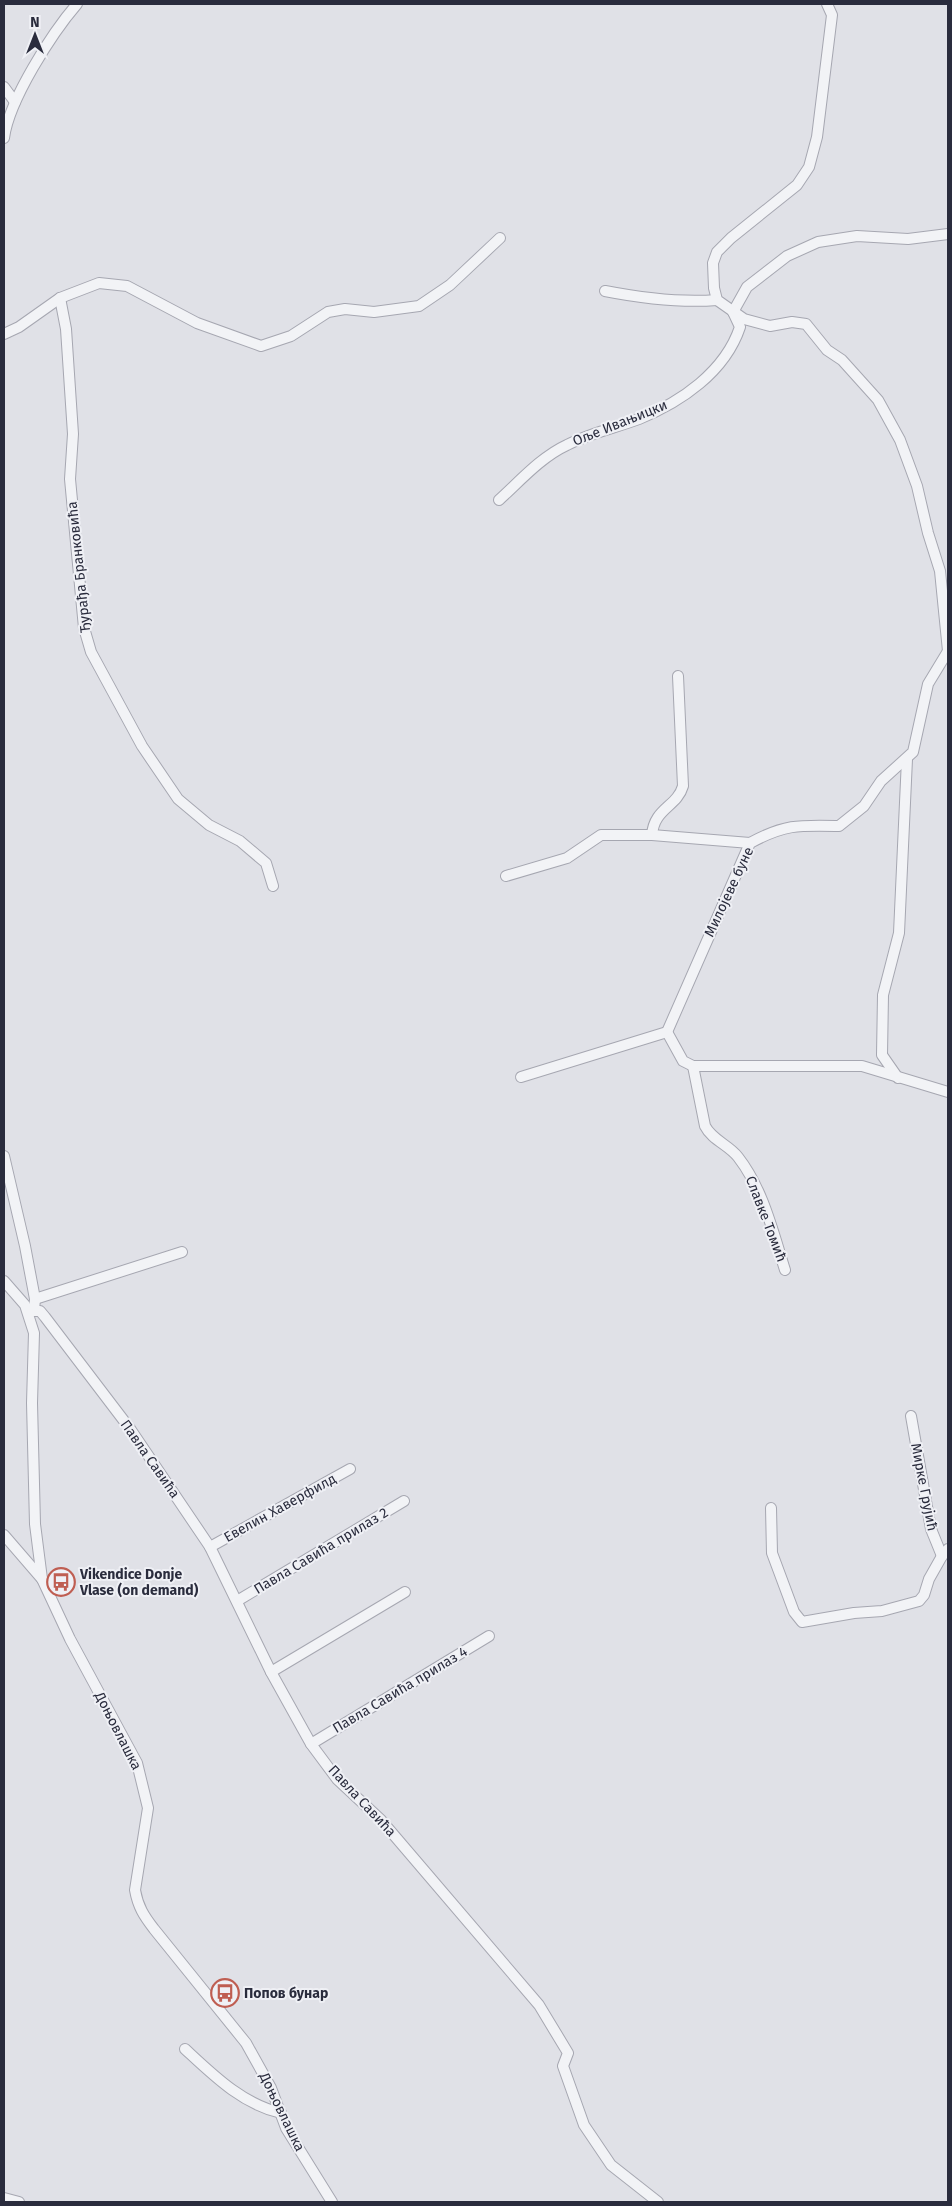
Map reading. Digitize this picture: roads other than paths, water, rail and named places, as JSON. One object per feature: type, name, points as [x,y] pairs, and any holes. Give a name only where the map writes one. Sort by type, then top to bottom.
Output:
[{"type":"street","points":[[4,138],[15,102],[48,45],[77,4]]},
{"type":"street","points":[[717,300],[712,263],[717,252],[730,238],[797,185],[814,154],[832,15],[827,4]]},
{"type":"street","points":[[4,87],[15,102]]},
{"type":"street","points":[[733,312],[748,287],[787,256],[818,242],[857,236],[908,240],[948,234]]},
{"type":"street","points":[[4,334],[19,327],[60,298],[81,288],[99,284],[127,286],[197,323],[261,346],[292,336],[328,312],[346,309],[374,312],[420,306],[450,285],[500,238]]},
{"type":"street","points":[[605,291],[628,296],[690,302],[717,300],[733,312],[763,326],[792,322],[806,324],[827,350],[842,360],[864,383],[878,400],[900,440],[917,486],[928,533],[940,571],[947,656]]},
{"type":"street","name":"Ђурађа Бранковића","points":[[60,298],[66,329],[73,434],[70,479],[84,628],[91,652],[142,746],[178,799],[210,825],[240,841],[266,863],[272,886]]},
{"type":"street","name":"Оље Ивањицки","points":[[499,500],[548,456],[565,445],[660,410],[703,382],[725,357],[736,337],[740,327],[733,312]]},
{"type":"street","name":"Милојеве буне","points":[[667,1032],[750,844],[772,831],[796,825],[838,826],[864,806],[882,781],[907,759],[912,752],[928,684],[947,656]]},
{"type":"street","points":[[652,835],[653,825],[657,816],[680,794],[683,786],[678,676]]},
{"type":"street","name":"Милојеве буне","points":[[898,1078],[882,1055],[883,995],[899,933],[907,759]]},
{"type":"street","points":[[506,876],[567,858],[601,835],[652,835],[750,844]]},
{"type":"street","points":[[521,1077],[667,1032],[683,1061],[693,1066],[862,1066],[948,1092]]},
{"type":"street","name":"Славке Томић","points":[[693,1066],[705,1126],[709,1134],[737,1155],[754,1180],[785,1270]]},
{"type":"street","points":[[4,1156],[32,1307],[182,1252]]},
{"type":"street","name":"Доњовлашка","points":[[4,1281],[32,1307],[35,1352],[32,1403],[35,1524],[42,1580],[70,1640],[137,1763],[148,1808],[135,1890],[142,1913],[246,2043],[272,2088],[286,2128],[332,2202]]},
{"type":"street","name":"Павла Савића","points":[[32,1307],[40,1311],[45,1317],[131,1430],[210,1547],[271,1672],[311,1744],[338,1779],[381,1820],[539,2005],[568,2053],[563,2066],[584,2126],[611,2165],[658,2202]]},
{"type":"street","name":"Мирке Грујић","points":[[911,1416],[930,1529],[945,1553]]},
{"type":"street","name":"Евелин Хаверфилд","points":[[210,1547],[350,1469]]},
{"type":"street","name":"Павла Савића прилаз 2","points":[[237,1602],[404,1501]]},
{"type":"street","points":[[771,1508],[772,1553],[794,1612],[798,1619],[806,1622],[827,1617],[882,1611],[919,1601],[924,1594],[929,1579],[945,1553]]},
{"type":"street","points":[[4,1535],[42,1580]]},
{"type":"street","points":[[271,1672],[404,1592]]},
{"type":"street","name":"Павла Савића прилаз 4","points":[[311,1744],[489,1636]]},
{"type":"street","points":[[184,2049],[246,2100],[264,2109],[280,2113]]},
{"type":"street","points":[[4,2198],[19,2202]]},
{"type":"place","name":"Vikendice Donje Vlase (on demand)","points":[[61,1582]]},
{"type":"place","name":"Попов бунар","points":[[225,1993]]}]
